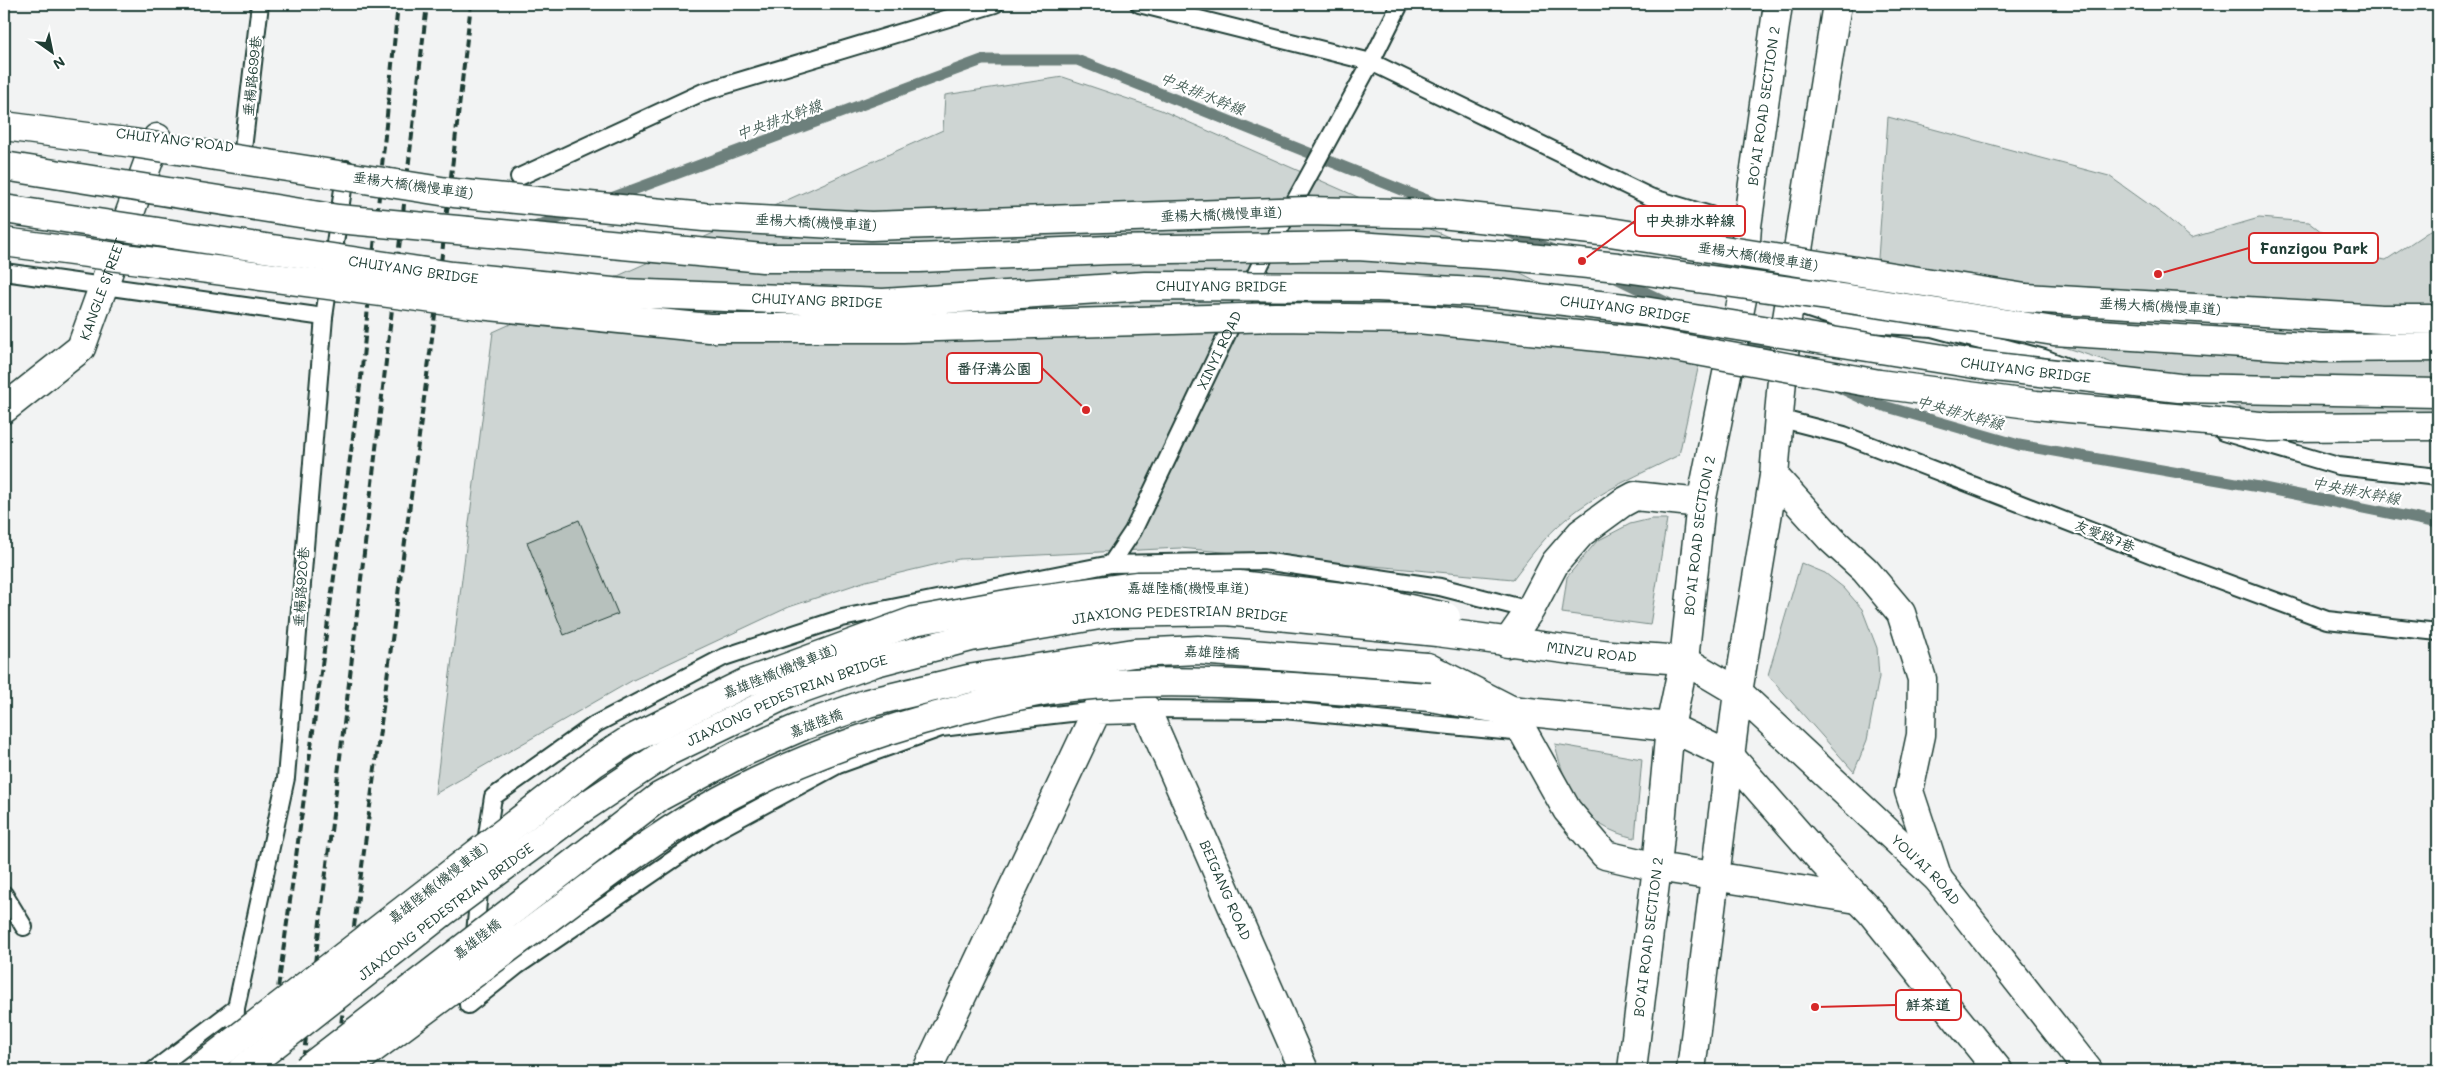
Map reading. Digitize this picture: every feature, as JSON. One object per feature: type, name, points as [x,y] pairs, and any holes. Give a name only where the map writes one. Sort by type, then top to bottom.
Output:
[{"type":"street","name":"BO'AI ROAD SECTION 2","points":[[1632,1070],[1657,867],[1670,727],[1684,660],[1701,503],[1742,299],[1747,226],[1778,4]]},
{"type":"street","points":[[1691,1070],[1738,692],[1774,476],[1788,311],[1837,4]]},
{"type":"street","name":"垂楊大橋(機慢車道)","points":[[4,126],[132,143],[454,192],[704,217],[871,226],[1307,211],[1440,214],[1610,232],[2025,298],[2382,319],[2438,319]]},
{"type":"street","name":"KANGLE STREET","points":[[4,409],[81,348],[157,138]]},
{"type":"street","points":[[4,166],[338,219],[763,258],[919,258],[1109,250],[1357,246],[1509,256],[1618,267],[1849,299],[2054,331],[2322,348],[2438,347]]},
{"type":"street","name":"CHUIYANG BRIDGE","points":[[4,209],[452,276],[622,293],[883,303],[1145,286],[1378,287],[1486,293],[1625,308],[1987,366],[2169,387],[2438,393]]},
{"type":"street","points":[[4,242],[479,305],[708,328],[903,328],[1276,317],[1418,319],[1648,342],[1879,384],[2036,405],[2270,427],[2438,426]]},
{"type":"street","points":[[1774,476],[1830,539],[1865,570],[1901,613],[1922,679],[1920,735],[1909,791],[1938,879]]},
{"type":"street","points":[[1508,643],[1530,610],[1554,562],[1581,534],[1622,503],[1635,496],[1701,503]]},
{"type":"street","name":"嘉雄陸橋(機慢車道)","points":[[197,1070],[601,758],[628,741],[744,683],[831,650],[914,621],[1018,602],[1137,586],[1239,585],[1368,600],[1442,624]]},
{"type":"street","name":"JIAXIONG PEDESTRIAN BRIDGE","points":[[242,1070],[444,912],[580,810],[667,752],[789,693],[876,662],[971,637],[1111,613],[1226,611],[1442,624]]},
{"type":"street","name":"MINZU ROAD","points":[[1442,624],[1508,643],[1610,655],[1684,660],[1738,692]]},
{"type":"street","name":"嘉雄陸橋","points":[[306,1070],[659,797],[739,754],[802,726],[868,704],[968,679],[1134,653],[1198,650],[1427,667],[1517,722]]},
{"type":"street","points":[[344,1070],[600,880],[701,811],[758,780],[821,753],[919,720],[994,701],[1070,688],[1180,683],[1276,686],[1430,698],[1517,722],[1670,727],[1730,756],[1857,899],[1871,912],[1998,1070]]},
{"type":"street","name":"YOU'AI ROAD","points":[[1738,692],[1938,879],[2088,1070]]},
{"type":"street","points":[[927,1070],[1098,710],[1146,709]]},
{"type":"street","name":"BEIGANG ROAD","points":[[1146,709],[1304,1070]]},
{"type":"street","points":[[1517,722],[1567,810],[1605,855],[1657,867],[1857,899]]},
{"type":"lane","name":"垂楊路699巷","points":[[244,149],[260,4]]},
{"type":"lane","points":[[519,177],[703,92],[995,4]]},
{"type":"lane","points":[[1139,4],[1371,62],[1650,197],[1747,226]]},
{"type":"lane","name":"XINYI ROAD","points":[[1111,564],[1133,531],[1261,263],[1359,80],[1371,62],[1400,4]]},
{"type":"lane","name":"CHUIYANG ROAD","points":[[4,116],[346,163]]},
{"type":"lane","name":"垂楊路920巷","points":[[234,1070],[236,1008],[286,778],[324,317],[346,163]]},
{"type":"lane","points":[[4,272],[324,317]]},
{"type":"lane","points":[[1788,311],[1851,323],[1932,328],[2044,358],[2210,428],[2338,466],[2438,477]]},
{"type":"lane","name":"友愛路7巷","points":[[1779,408],[2168,561],[2327,620],[2438,632]]},
{"type":"lane","points":[[1098,710],[941,728],[838,765],[712,832],[517,966],[468,1004],[481,870],[493,797],[596,724],[724,657],[842,618],[1111,564],[1264,561],[1440,587],[1530,610]]},
{"type":"lane","points":[[1146,709],[1284,710],[1517,722]]},
{"type":"lane","points":[[4,894],[24,927]]},
{"type":"lane","points":[[154,1070],[236,1008]]},
{"type":"shaded area","points":[[1063,77],[1161,110],[1462,243],[1699,364],[1679,455],[1621,484],[1579,509],[1544,540],[1513,579],[1180,548],[959,559],[866,581],[789,607],[633,680],[435,794],[493,332],[943,130],[945,95]]},
{"type":"shaded area","points":[[1888,117],[2109,176],[2165,216],[2191,238],[2259,218],[2309,222],[2352,255],[2386,260],[2431,230],[2438,230],[2438,430],[2289,425],[2104,360],[1876,287]]},
{"type":"shaded area","points":[[1651,519],[1667,519],[1650,625],[1562,613],[1567,577],[1597,541],[1630,524]]},
{"type":"shaded area","points":[[1801,563],[1825,573],[1844,588],[1862,609],[1877,648],[1879,677],[1867,740],[1854,772],[1768,675]]},
{"type":"shaded area","points":[[1555,744],[1642,759],[1635,838],[1617,833],[1602,825],[1580,805],[1571,792],[1559,761]]},
{"type":"building","points":[[579,520],[618,614],[564,635],[527,542]]},
{"type":"waterway","name":"中央排水幹線","points":[[606,200],[982,60],[1077,60],[1442,206]]},
{"type":"waterway","name":"中央排水幹線","points":[[529,229],[575,212]]},
{"type":"waterway","name":"中央排水幹線","points":[[1506,231],[1556,251]]},
{"type":"waterway","name":"中央排水幹線","points":[[1612,276],[1674,306]]},
{"type":"waterway","name":"中央排水幹線","points":[[1735,336],[1772,354]]},
{"type":"waterway","name":"中央排水幹線","points":[[1838,387],[1870,402],[2019,445],[2259,487],[2438,523]]},
{"type":"railway","points":[[267,1070],[361,378],[398,4]]},
{"type":"railway","points":[[302,1070],[350,675],[427,4]]},
{"type":"railway","points":[[335,1070],[434,323],[471,4]]},
{"type":"place","name":"中央排水幹線","points":[[1582,261]]},
{"type":"place","name":"Fanzigou Park","points":[[2158,274]]},
{"type":"place","name":"番仔溝公園","points":[[1086,410]]},
{"type":"place","name":"鮮茶道","points":[[1815,1007]]}]
